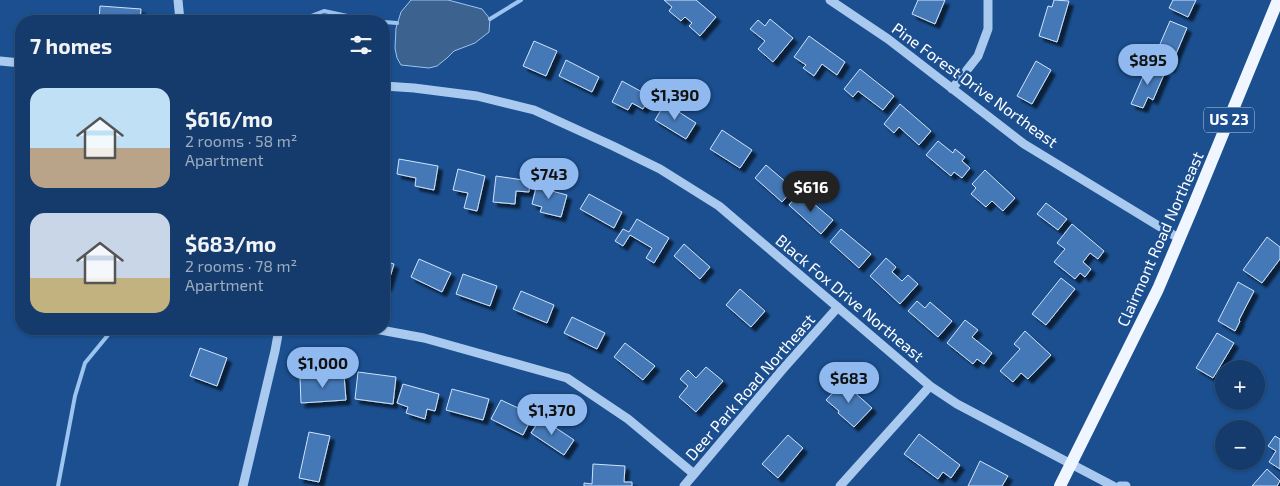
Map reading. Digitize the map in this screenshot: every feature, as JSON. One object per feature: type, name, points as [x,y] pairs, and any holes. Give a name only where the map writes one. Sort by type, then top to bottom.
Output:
[{"type":"main road","name":"Clairmont Road Northeast","points":[[1060,486],[1158,289],[1278,0]]},
{"type":"street","points":[[178,0],[179,15]]},
{"type":"street","name":"Pine Forest Drive Northeast","points":[[830,0],[888,39],[1024,144],[1180,239]]},
{"type":"street","points":[[952,89],[978,56],[988,29],[988,0]]},
{"type":"street","points":[[0,61],[15,62]]},
{"type":"street","name":"Black Fox Drive Northeast","points":[[390,86],[477,96],[534,110],[660,169],[718,206],[930,386],[957,404],[1113,486]]},
{"type":"street","name":"Deer Park Road Northeast","points":[[684,486],[838,307]]},
{"type":"street","points":[[390,332],[424,338],[567,378],[628,419],[694,474]]},
{"type":"street","points":[[243,486],[278,335]]},
{"type":"street","points":[[840,486],[930,386]]},
{"type":"street","points":[[1120,486],[1126,486]]},
{"type":"water","points":[[411,0],[448,0],[482,9],[490,19],[489,32],[475,43],[454,51],[437,66],[429,68],[401,65],[395,48],[396,28],[401,12]]},
{"type":"building","points":[[664,0],[696,0],[716,17],[700,36],[689,26],[692,23],[685,17],[681,21],[669,11],[672,7]]},
{"type":"building","points":[[918,0],[945,0],[935,24],[912,14]]},
{"type":"building","points":[[1054,0],[1069,1],[1057,42],[1039,36],[1048,6],[1052,7]]},
{"type":"building","points":[[1173,0],[1196,0],[1188,17],[1169,8]]},
{"type":"building","points":[[100,6],[141,9],[140,15],[99,15]]},
{"type":"building","points":[[770,19],[793,38],[773,62],[758,49],[765,41],[750,29],[758,20],[765,26]]},
{"type":"building","points":[[1170,21],[1187,28],[1170,68],[1145,58],[1150,48],[1157,51]]},
{"type":"building","points":[[809,36],[845,62],[837,75],[822,64],[814,76],[803,68],[806,65],[794,57]]},
{"type":"building","points":[[534,41],[557,51],[546,76],[523,66]]},
{"type":"building","points":[[566,60],[599,77],[592,92],[559,76]]},
{"type":"building","points":[[1036,61],[1051,70],[1032,104],[1017,96]]},
{"type":"building","points":[[1148,65],[1165,72],[1153,100],[1148,97],[1143,108],[1131,104]]},
{"type":"building","points":[[860,69],[894,96],[883,110],[858,91],[853,97],[844,89]]},
{"type":"building","points":[[622,81],[642,92],[645,85],[654,89],[643,109],[632,103],[628,110],[612,102]]},
{"type":"building","points":[[665,103],[696,123],[686,139],[655,120]]},
{"type":"building","points":[[900,104],[931,131],[919,145],[899,127],[894,133],[884,124]]},
{"type":"building","points":[[722,130],[752,150],[740,168],[710,149]]},
{"type":"building","points":[[938,141],[953,153],[955,149],[965,157],[962,161],[970,168],[962,178],[954,172],[951,176],[926,155]]},
{"type":"building","points":[[399,159],[438,166],[434,190],[415,186],[416,178],[397,174]]},
{"type":"building","points":[[766,165],[794,189],[782,202],[755,178]]},
{"type":"building","points":[[458,169],[485,176],[477,211],[464,208],[468,193],[453,190]]},
{"type":"building","points":[[985,170],[1015,198],[1003,211],[992,201],[986,207],[971,194],[976,188],[972,184]]},
{"type":"building","points":[[496,176],[530,181],[529,192],[516,191],[515,204],[493,202]]},
{"type":"building","points":[[538,180],[550,183],[548,190],[567,195],[561,217],[540,212],[542,207],[532,204]]},
{"type":"building","points":[[800,192],[833,220],[821,234],[789,205]]},
{"type":"building","points":[[589,194],[622,212],[614,228],[580,209]]},
{"type":"building","points":[[1046,203],[1067,219],[1058,230],[1037,214]]},
{"type":"building","points":[[637,219],[669,238],[654,263],[646,258],[652,248],[630,235],[623,246],[615,241],[623,229],[629,232]]},
{"type":"building","points":[[1072,224],[1104,251],[1098,259],[1090,253],[1083,262],[1091,269],[1085,277],[1080,273],[1075,279],[1054,262],[1065,249],[1057,243]]},
{"type":"building","points":[[841,229],[871,254],[859,268],[830,242]]},
{"type":"building","points":[[1267,237],[1280,247],[1280,259],[1262,283],[1243,270]]},
{"type":"building","points":[[684,244],[710,267],[700,279],[674,256]]},
{"type":"building","points":[[886,258],[896,267],[892,272],[902,281],[908,275],[918,284],[900,304],[870,276]]},
{"type":"building","points":[[419,259],[451,273],[442,292],[411,277]]},
{"type":"building","points":[[390,263],[394,264],[390,277]]},
{"type":"building","points":[[463,274],[497,286],[490,306],[456,294]]},
{"type":"building","points":[[1061,278],[1075,289],[1046,325],[1032,314]]},
{"type":"building","points":[[1238,282],[1254,291],[1235,331],[1218,321]]},
{"type":"building","points":[[740,289],[765,311],[751,327],[726,305]]},
{"type":"building","points":[[521,291],[554,305],[547,323],[513,309]]},
{"type":"building","points":[[917,301],[925,308],[930,302],[952,321],[938,337],[908,311]]},
{"type":"building","points":[[572,317],[605,333],[597,349],[564,333]]},
{"type":"building","points":[[965,320],[978,330],[972,337],[992,353],[984,364],[977,359],[973,364],[947,343]]},
{"type":"building","points":[[1025,331],[1051,355],[1028,379],[1021,373],[1013,382],[1000,371],[1020,349],[1014,344]]},
{"type":"building","points":[[1217,333],[1234,343],[1224,360],[1215,360],[1215,375],[1213,378],[1196,368]]},
{"type":"building","points":[[625,343],[655,366],[643,380],[614,357]]},
{"type":"building","points":[[200,348],[227,358],[217,386],[190,376]]},
{"type":"building","points":[[706,367],[723,381],[696,412],[679,397],[688,386],[680,379],[688,370],[696,378]]},
{"type":"building","points":[[358,372],[396,377],[393,404],[355,399]]},
{"type":"building","points":[[344,375],[346,400],[301,403],[300,378]]},
{"type":"building","points":[[843,382],[872,408],[854,427],[826,400]]},
{"type":"building","points":[[403,384],[439,394],[435,411],[427,409],[425,419],[406,413],[408,407],[397,403]]},
{"type":"building","points":[[452,389],[489,399],[483,420],[446,410]]},
{"type":"building","points":[[501,400],[533,415],[523,435],[491,419]]},
{"type":"building","points":[[541,418],[574,440],[564,455],[531,433]]},
{"type":"building","points":[[309,432],[330,436],[319,482],[299,478]]},
{"type":"building","points":[[919,434],[960,465],[951,478],[943,472],[938,479],[904,454]]},
{"type":"building","points":[[788,435],[803,448],[778,478],[762,464]]},
{"type":"building","points":[[1275,436],[1280,439],[1280,469],[1269,462],[1276,451],[1268,446]]},
{"type":"building","points":[[980,461],[1008,476],[1002,486],[968,486]]},
{"type":"building","points":[[593,464],[625,466],[624,482],[632,482],[632,486],[584,486],[584,483],[592,484]]},
{"type":"building","points":[[1267,469],[1280,481],[1277,486],[1252,486]]},
{"type":"waterway","points":[[490,19],[521,0]]},
{"type":"waterway","points":[[314,15],[324,11],[343,15]]},
{"type":"waterway","points":[[390,22],[397,23]]},
{"type":"waterway","points":[[58,486],[75,396],[85,363],[108,335]]}]
